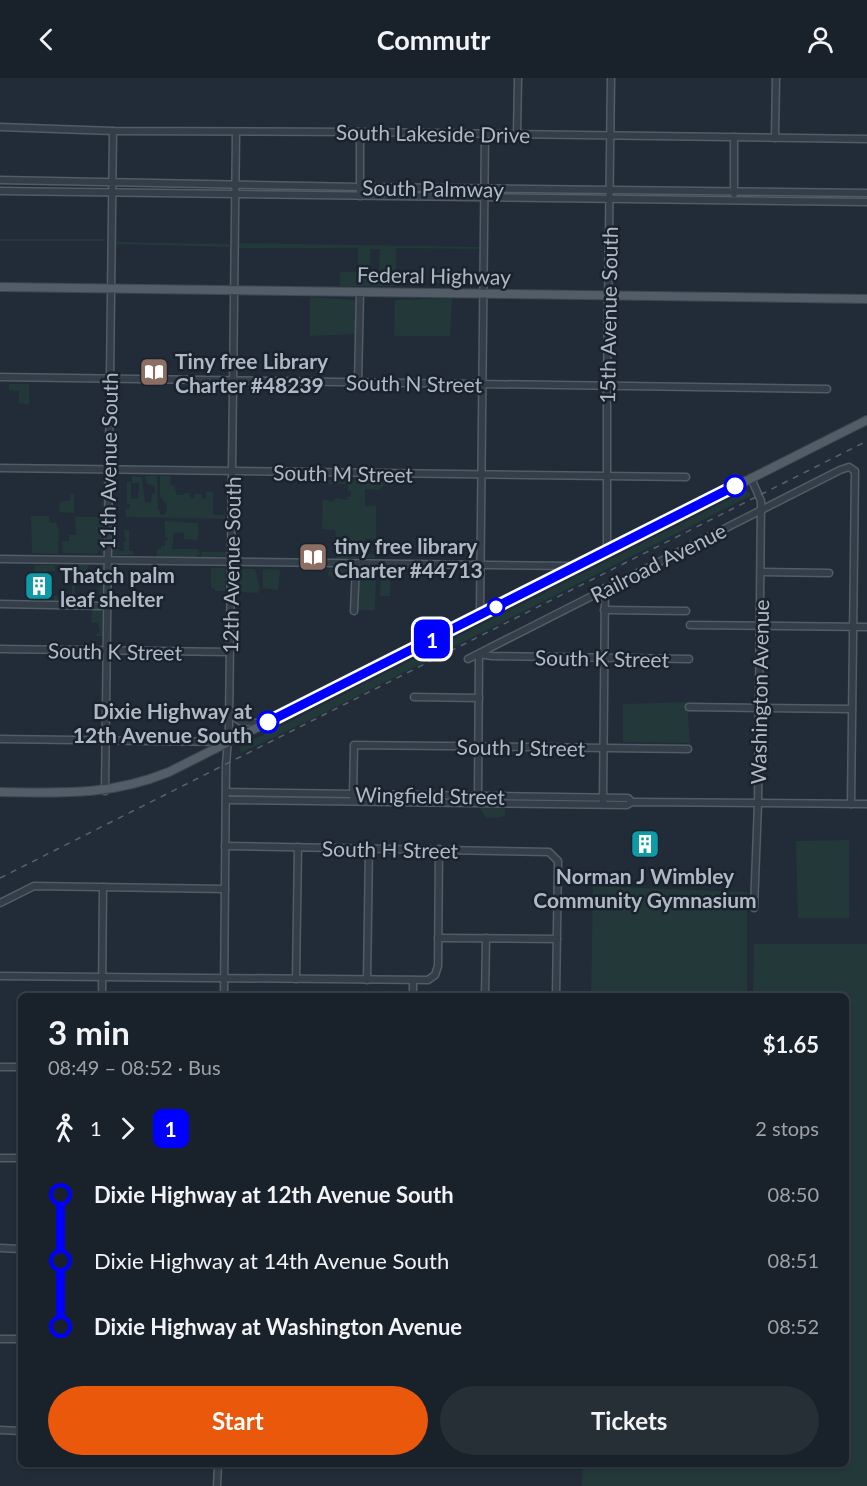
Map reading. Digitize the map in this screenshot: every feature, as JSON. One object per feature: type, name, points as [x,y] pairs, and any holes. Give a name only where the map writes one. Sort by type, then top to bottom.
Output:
[{"type":"main road","name":"Federal Highway","points":[[0,287],[867,299]]},
{"type":"main road","points":[[0,792],[105,791],[158,776],[867,420]]},
{"type":"street","points":[[517,134],[518,78]]},
{"type":"street","name":"15th Avenue South","points":[[607,551],[611,78]]},
{"type":"street","points":[[775,138],[776,78]]},
{"type":"street","name":"South Lakeside Drive","points":[[0,127],[236,133],[360,132],[867,139]]},
{"type":"street","name":"11th Avenue South","points":[[105,791],[113,131]]},
{"type":"street","points":[[360,132],[360,196]]},
{"type":"street","name":"12th Avenue South","points":[[224,993],[236,133]]},
{"type":"street","points":[[480,615],[485,134]]},
{"type":"street","points":[[734,137],[734,201]]},
{"type":"street","name":"South Palmway","points":[[0,180],[360,187],[734,190],[867,194]]},
{"type":"street","name":"South Palmway","points":[[0,191],[867,202]]},
{"type":"street","points":[[358,382],[360,292]]},
{"type":"street","name":"South N Street","points":[[0,377],[827,389]]},
{"type":"street","name":"Railroad Avenue","points":[[468,659],[480,654],[488,646],[849,467],[855,471],[854,627]]},
{"type":"street","name":"South M Street","points":[[0,468],[686,477]]},
{"type":"street","name":"Washington Avenue","points":[[751,478],[760,495],[761,510],[758,803],[754,908]]},
{"type":"street","points":[[0,559],[575,567]]},
{"type":"street","points":[[354,611],[356,564]]},
{"type":"street","points":[[761,572],[829,573]]},
{"type":"street","points":[[603,805],[605,588]]},
{"type":"street","points":[[0,604],[101,606]]},
{"type":"street","points":[[604,610],[686,611]]},
{"type":"street","points":[[690,625],[867,627]]},
{"type":"street","points":[[851,804],[854,627]]},
{"type":"street","name":"South K Street","points":[[0,649],[230,652]]},
{"type":"street","points":[[478,804],[480,654]]},
{"type":"street","name":"South K Street","points":[[480,654],[690,659]]},
{"type":"street","points":[[414,697],[479,698]]},
{"type":"street","points":[[689,707],[852,709]]},
{"type":"street","points":[[229,713],[240,721],[264,724]]},
{"type":"street","points":[[0,739],[228,742]]},
{"type":"street","name":"South J Street","points":[[353,794],[354,745],[688,749]]},
{"type":"street","name":"Wingfield Street","points":[[226,792],[603,797],[628,798],[633,802]]},
{"type":"street","points":[[353,794],[353,802]]},
{"type":"street","points":[[385,794],[385,802]]},
{"type":"street","name":"Wingfield Street","points":[[226,800],[627,806],[633,802],[867,804]]},
{"type":"street","name":"South H Street","points":[[225,846],[544,851],[553,854],[558,861],[557,939]]},
{"type":"street","points":[[296,979],[298,847]]},
{"type":"street","points":[[367,980],[369,848]]},
{"type":"street","points":[[0,976],[224,980],[428,980],[435,975],[438,966],[439,849]]},
{"type":"street","points":[[0,903],[34,886],[225,889]]},
{"type":"street","points":[[102,993],[103,887]]},
{"type":"street","points":[[438,938],[557,939],[556,993]]},
{"type":"street","points":[[485,993],[486,938]]},
{"type":"street","points":[[412,993],[413,980]]},
{"type":"street","points":[[0,1067],[18,1067]]},
{"type":"street","points":[[0,1158],[18,1158]]},
{"type":"street","points":[[0,1248],[18,1249]]},
{"type":"street","points":[[0,1339],[18,1339]]},
{"type":"street","points":[[0,1430],[18,1431]]},
{"type":"street","points":[[217,1486],[218,1467]]},
{"type":"green space","points":[[0,239],[105,239],[105,241],[0,241]]},
{"type":"green space","points":[[114,242],[230,244],[230,247],[114,244]]},
{"type":"green space","points":[[239,243],[479,247],[479,249],[396,248],[396,286],[340,286],[340,272],[358,272],[358,248],[239,248]],"holes":[[[370,249],[380,249],[379,277],[371,276]]]},
{"type":"green space","points":[[437,270],[452,270],[452,283],[436,283]]},
{"type":"green space","points":[[310,297],[355,300],[355,334],[310,336]]},
{"type":"green space","points":[[452,298],[450,336],[395,336],[395,300]]},
{"type":"green space","points":[[9,384],[29,384],[29,405],[19,403],[19,391],[9,390]]},
{"type":"green space","points":[[132,476],[142,477],[145,503],[151,502],[152,494],[155,494],[155,487],[146,483],[145,476],[157,476],[160,515],[166,514],[167,505],[160,496],[160,476],[170,476],[171,485],[174,485],[177,495],[190,493],[191,499],[195,494],[201,494],[202,498],[206,499],[206,492],[213,492],[213,515],[225,515],[225,519],[126,517],[126,509],[130,508],[130,504],[127,504],[127,482],[131,482],[131,499],[138,499],[139,483],[132,483]]},
{"type":"green space","points":[[103,478],[105,478],[105,554],[101,554],[101,549],[96,554],[63,553],[62,541],[69,541],[69,535],[76,535],[75,517],[102,517]]},
{"type":"green space","points":[[386,479],[386,485],[378,490],[365,489],[365,506],[376,506],[376,539],[365,539],[363,548],[364,553],[376,555],[375,558],[336,559],[337,552],[349,553],[351,539],[346,536],[336,537],[335,530],[322,529],[323,499],[332,502],[337,498],[347,500],[347,497],[351,497],[351,491],[348,491],[348,484],[328,484],[328,480]]},
{"type":"green space","points":[[746,491],[751,494],[750,496],[241,753],[239,747]]},
{"type":"green space","points":[[71,494],[74,494],[74,513],[59,512],[60,502],[70,500]]},
{"type":"green space","points":[[31,516],[49,516],[49,522],[56,523],[59,531],[58,554],[32,553]]},
{"type":"green space","points":[[165,521],[198,523],[198,540],[184,539],[184,532],[174,533],[172,549],[198,549],[201,552],[194,559],[156,559],[157,549],[165,546],[165,541],[168,540],[168,537],[165,537]]},
{"type":"green space","points":[[124,530],[129,530],[129,551],[133,551],[133,555],[111,555],[110,540],[117,540],[118,551],[124,551],[124,542],[126,542]]},
{"type":"green space","points":[[201,552],[226,552],[226,556],[202,557]]},
{"type":"green space","points":[[35,565],[55,565],[55,571],[47,571],[47,584],[44,585],[46,599],[53,602],[54,596],[58,596],[59,603],[72,604],[72,565],[88,565],[88,571],[75,571],[75,602],[99,603],[100,565],[103,566],[102,636],[96,636],[100,633],[98,623],[91,622],[92,608],[29,602],[30,589],[35,589],[35,583],[44,583],[44,575],[34,571]]},
{"type":"green space","points":[[211,568],[225,568],[225,591],[215,591],[211,588]]},
{"type":"green space","points":[[243,569],[255,569],[260,588],[258,593],[238,592],[238,573]]},
{"type":"green space","points":[[263,569],[280,570],[278,590],[263,588]]},
{"type":"green space","points":[[329,569],[347,569],[348,579],[331,578],[331,575],[328,576]]},
{"type":"green space","points":[[376,569],[375,610],[358,610],[360,570]]},
{"type":"green space","points":[[381,570],[391,570],[390,596],[380,596]]},
{"type":"green space","points":[[687,702],[690,743],[623,742],[623,704]]},
{"type":"green space","points":[[480,808],[505,808],[505,815],[486,818]]},
{"type":"green space","points":[[849,840],[849,918],[798,918],[796,841]]},
{"type":"green space","points":[[593,886],[747,892],[747,993],[591,993]]},
{"type":"green space","points":[[754,944],[867,944],[867,1486],[582,1486],[583,1467],[849,1467],[849,993],[753,993]]},
{"type":"railway","points":[[0,878],[867,441]]},
{"type":"bus line","name":"1","points":[[268,722],[735,486]]},
{"type":"place","name":"Tiny free Library Charter #48239","points":[[154,372]]},
{"type":"place","name":"tiny free library Charter #44713","points":[[313,557]]},
{"type":"place","name":"Thatch palm leaf shelter","points":[[39,586]]},
{"type":"place","name":"Dixie Highway at 12th Avenue South","points":[[268,722]]},
{"type":"place","name":"Norman J Wimbley Community Gymnasium","points":[[645,844]]}]
